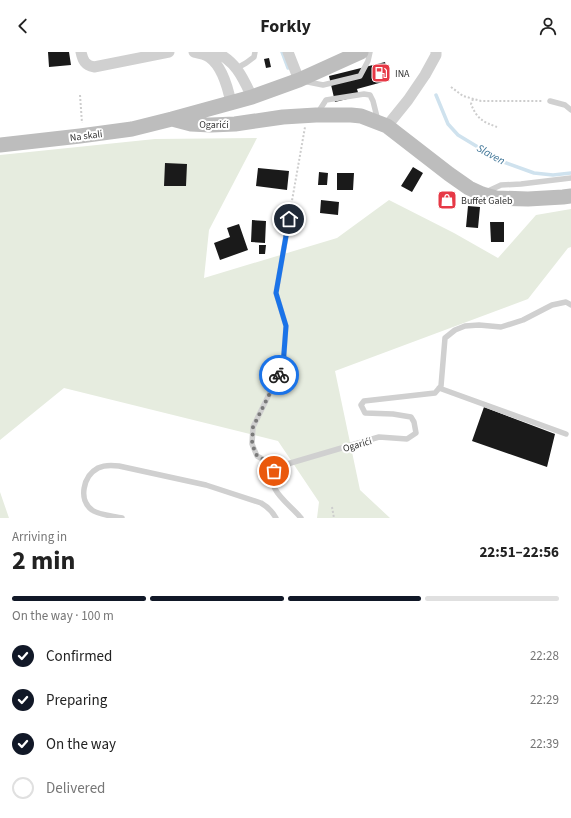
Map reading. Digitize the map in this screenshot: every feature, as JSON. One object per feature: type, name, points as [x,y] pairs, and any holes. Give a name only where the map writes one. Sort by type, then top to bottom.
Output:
[{"type":"street","points":[[81,52],[84,62],[88,66],[94,67],[146,54],[169,52]]},
{"type":"street","points":[[194,52],[209,57],[218,65],[228,87],[231,103]]},
{"type":"street","points":[[215,52],[227,59],[237,68],[252,97]]},
{"type":"street","points":[[288,52],[299,80]]},
{"type":"street","name":"Ogarići","points":[[172,119],[252,97],[299,80],[361,52]]},
{"type":"street","points":[[383,124],[408,100],[425,75],[436,55],[436,52]]},
{"type":"street","name":"Ogarići","points":[[172,119],[191,124],[211,125],[235,124],[283,117],[361,116],[383,124],[468,188],[482,194],[496,198],[528,199],[571,196]]},
{"type":"street","name":"Na skali","points":[[0,145],[124,130],[172,119]]},
{"type":"lane","points":[[237,68],[254,57],[255,52]]},
{"type":"lane","points":[[299,80],[323,85],[360,76],[368,62],[370,52]]},
{"type":"lane","points":[[311,116],[326,100],[364,94],[370,95],[383,124]]},
{"type":"lane","points":[[550,101],[565,105],[571,110]]},
{"type":"lane","points":[[482,194],[501,185],[571,178]]},
{"type":"lane","points":[[289,219],[276,293],[286,326],[283,366],[253,427],[252,444],[257,456],[277,467],[274,471],[272,482],[274,488],[301,518]]},
{"type":"lane","points":[[566,434],[439,388],[441,386],[446,338],[455,330],[465,326],[479,325],[501,327],[523,320],[552,305],[566,302],[571,305]]},
{"type":"lane","name":"Ogarići","points":[[277,467],[379,437],[407,439],[416,433],[414,422],[411,417],[394,414],[365,413],[361,405],[364,401],[435,393],[439,388]]},
{"type":"lane","points":[[122,518],[99,514],[93,511],[84,498],[87,478],[98,468],[109,465],[119,466],[206,485],[262,503],[273,512],[276,518]]},
{"type":"path","points":[[450,87],[463,96],[481,101],[550,101]]},
{"type":"path","points":[[80,95],[82,124]]},
{"type":"path","points":[[473,99],[471,104],[478,117],[497,127]]},
{"type":"path","points":[[289,219],[311,116]]},
{"type":"path","points":[[332,507],[334,518]]},
{"type":"shaded area","points":[[257,138],[209,230],[204,278],[337,238],[389,200],[454,233],[498,258],[536,215],[571,209],[571,247],[568,248],[528,299],[335,371],[360,490],[390,518],[317,518],[319,502],[278,441],[64,388],[0,440],[0,155],[155,139]]},
{"type":"shaded area","points":[[0,492],[9,518],[0,518]]},
{"type":"building","points":[[48,52],[69,52],[71,65],[49,67]]},
{"type":"building","points":[[269,58],[271,67],[266,68],[264,59]]},
{"type":"building","points":[[385,62],[390,80],[357,89],[359,96],[335,102],[329,76]]},
{"type":"building","points":[[165,163],[187,164],[186,186],[164,186]]},
{"type":"building","points":[[413,167],[423,173],[412,192],[401,186]]},
{"type":"building","points":[[258,168],[289,171],[287,190],[256,186]]},
{"type":"building","points":[[319,172],[328,173],[327,185],[318,185]]},
{"type":"building","points":[[337,173],[354,173],[353,190],[337,190]]},
{"type":"building","points":[[321,200],[339,202],[338,215],[320,213]]},
{"type":"building","points":[[468,206],[480,207],[478,228],[466,227]]},
{"type":"building","points":[[252,220],[266,221],[265,243],[251,242]]},
{"type":"building","points":[[490,222],[504,222],[504,242],[491,242]]},
{"type":"building","points":[[239,224],[248,250],[220,260],[214,243],[230,237],[227,228]]},
{"type":"building","points":[[259,245],[266,245],[265,254],[259,254]]},
{"type":"building","points":[[484,407],[555,434],[547,467],[472,441]]},
{"type":"waterway","name":"Slaven","points":[[282,52],[288,68]]},
{"type":"waterway","name":"Slaven","points":[[436,95],[448,124],[458,135],[501,161],[534,173],[553,175],[571,173]]},
{"type":"way so far","points":[[274,471],[277,467],[257,456],[252,444],[253,427],[279,375]]},
{"type":"place","name":"INA","points":[[381,73]]},
{"type":"place","name":"Buffet Galeb","points":[[447,200]]},
{"type":"route","points":[[279,375],[283,366],[286,326],[276,293],[289,219]]}]
